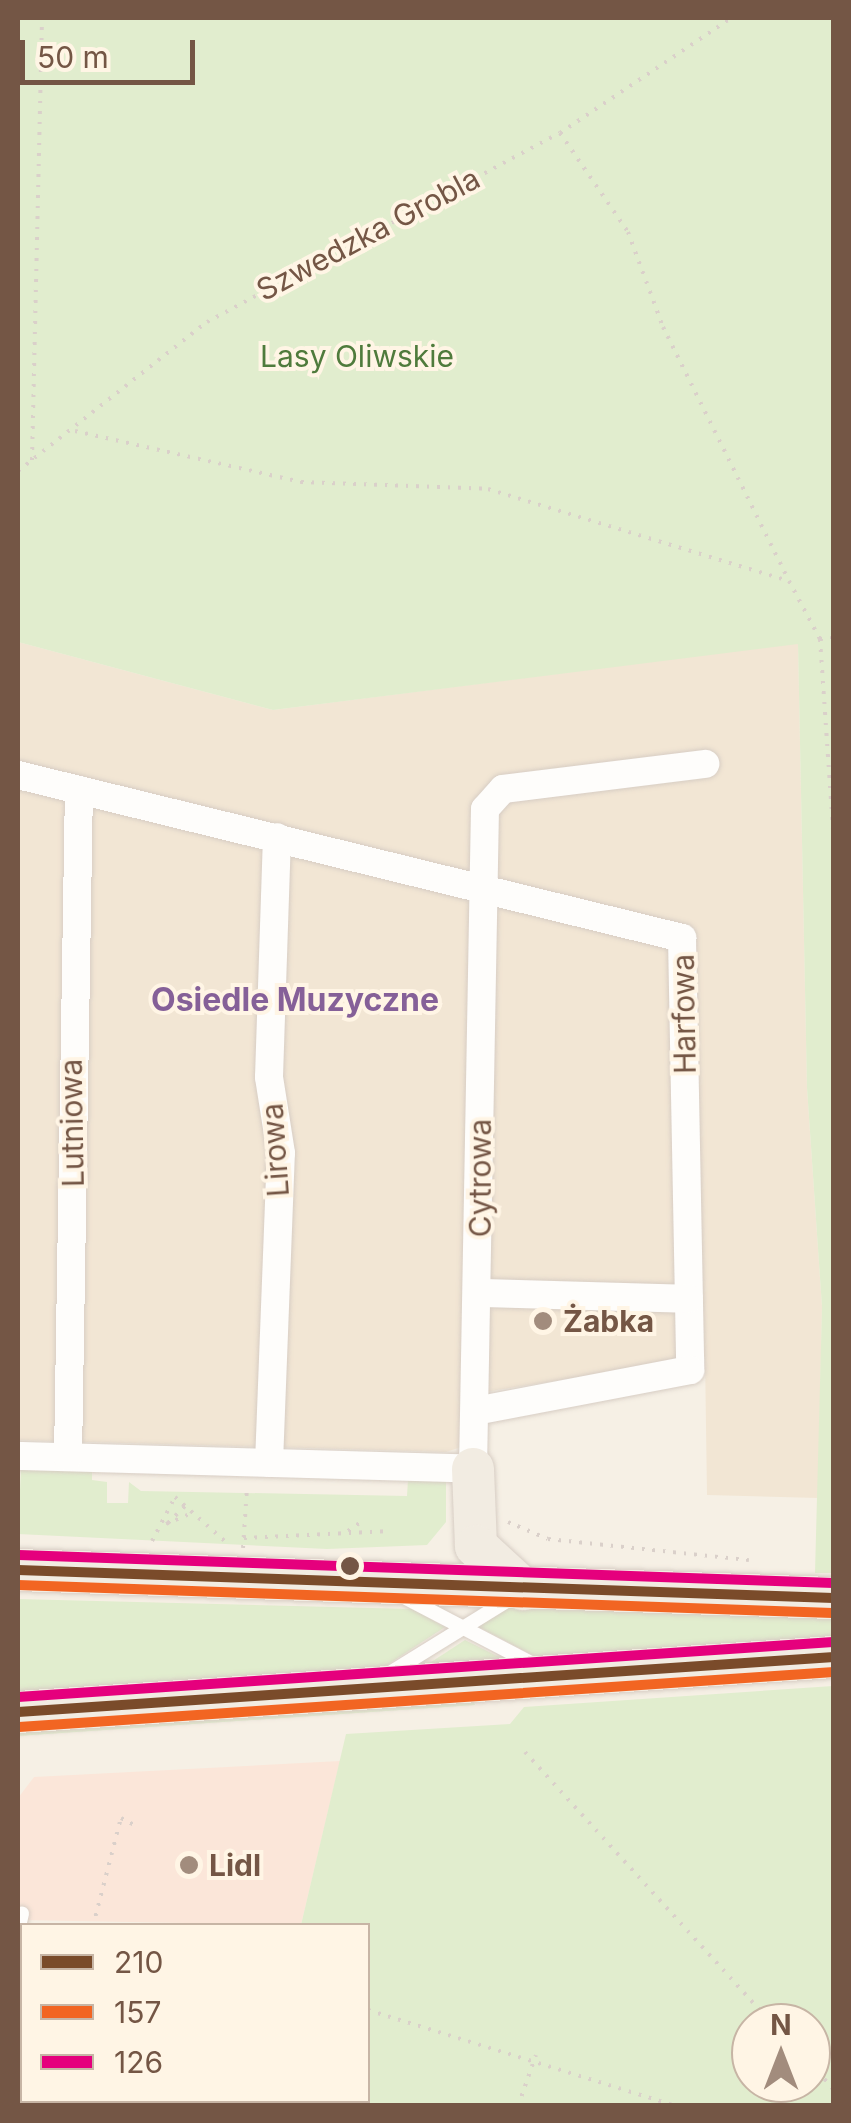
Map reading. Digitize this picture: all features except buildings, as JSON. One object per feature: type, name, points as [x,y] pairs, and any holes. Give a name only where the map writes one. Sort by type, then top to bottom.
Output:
[{"type":"main road","points":[[473,1469],[476,1546],[524,1590]]},
{"type":"main road","points":[[18,1570],[383,1586],[834,1598]]},
{"type":"main road","points":[[18,1712],[834,1657]]},
{"type":"street","points":[[480,887],[485,809],[503,788],[705,764]]},
{"type":"street","name":"Harfowa","points":[[18,775],[682,938],[690,1370],[476,1411]]},
{"type":"street","name":"Lutniowa","points":[[68,1457],[79,790]]},
{"type":"street","name":"Lirowa","points":[[259,1463],[281,1154],[269,1077],[277,837]]},
{"type":"street","name":"Cytrowa","points":[[473,1469],[480,1293],[480,887]]},
{"type":"street","points":[[480,1293],[690,1299]]},
{"type":"street","points":[[18,1456],[473,1469]]},
{"type":"lane","points":[[383,1586],[556,1676]]},
{"type":"lane","points":[[364,1689],[524,1590]]},
{"type":"lane","points":[[18,1931],[22,1913]]},
{"type":"path","points":[[32,460],[42,18]]},
{"type":"path","name":"Szwedzka Grobla","points":[[18,471],[74,432],[207,322],[560,133],[731,18]]},
{"type":"path","points":[[560,133],[628,232],[669,340],[820,639],[834,842]]},
{"type":"path","points":[[74,432],[301,482],[488,489],[789,581]]},
{"type":"path","points":[[820,639],[834,638]]},
{"type":"path","points":[[243,1552],[259,1463]]},
{"type":"path","points":[[166,1524],[170,1500],[186,1505]]},
{"type":"path","points":[[186,1505],[189,1514],[231,1552]]},
{"type":"path","points":[[148,1546],[186,1505]]},
{"type":"path","points":[[166,1524],[189,1514]]},
{"type":"path","points":[[502,1518],[548,1539],[758,1561]]},
{"type":"path","points":[[344,1534],[361,1522]]},
{"type":"path","points":[[244,1538],[391,1532]]},
{"type":"path","points":[[524,1752],[754,2003]]},
{"type":"path","points":[[94,1923],[128,1822],[134,1825]]},
{"type":"path","points":[[370,2011],[536,2055],[676,2106]]},
{"type":"path","points":[[518,2106],[536,2055]]},
{"type":"shaded area","points":[[18,642],[273,710],[798,643],[807,1088],[822,1307],[818,1498],[707,1495],[705,1357],[465,1395],[461,1447],[446,1452],[18,1440]]},
{"type":"shaded area","points":[[340,1761],[301,1923],[18,1920],[18,1798],[34,1777]]},
{"type":"shaded area","points":[[20,2036],[20,2103],[261,2105],[18,2105]]},
{"type":"green space","name":"Lasy Oliwskie","points":[[18,18],[833,18],[833,1573],[815,1573],[822,1307],[807,1088],[798,644],[273,710],[18,642]]},
{"type":"green space","points":[[21,1468],[92,1470],[92,1480],[107,1482],[107,1503],[128,1503],[129,1482],[141,1491],[407,1496],[408,1480],[446,1480],[446,1522],[427,1545],[327,1549],[18,1534]]},
{"type":"green space","points":[[18,1599],[412,1609],[445,1627],[375,1673],[18,1698]]},
{"type":"green space","points":[[510,1605],[833,1613],[834,1642],[544,1661],[477,1626]]},
{"type":"green space","points":[[465,1640],[513,1664],[419,1670]]},
{"type":"green space","points":[[833,1686],[833,2105],[261,2105],[370,2103],[370,1923],[301,1923],[346,1734],[510,1724],[524,1707]]},
{"type":"green space","points":[[474,1702],[475,1705],[18,1736],[18,1733]]},
{"type":"transit line","name":"126","points":[[19,1555],[834,1583]]},
{"type":"transit line","name":"210","points":[[18,1570],[834,1598]]},
{"type":"transit line","name":"157","points":[[18,1585],[833,1613]]},
{"type":"transit line","name":"126","points":[[18,1697],[833,1642]]},
{"type":"transit line","name":"210","points":[[18,1712],[834,1657]]},
{"type":"transit line","name":"157","points":[[19,1727],[834,1672]]},
{"type":"place","name":"Żabka","points":[[543,1321]]},
{"type":"place","name":"Lidl","points":[[189,1865]]},
{"type":"district","name":"Osiedle Muzyczne","points":[[295,1000]]}]
